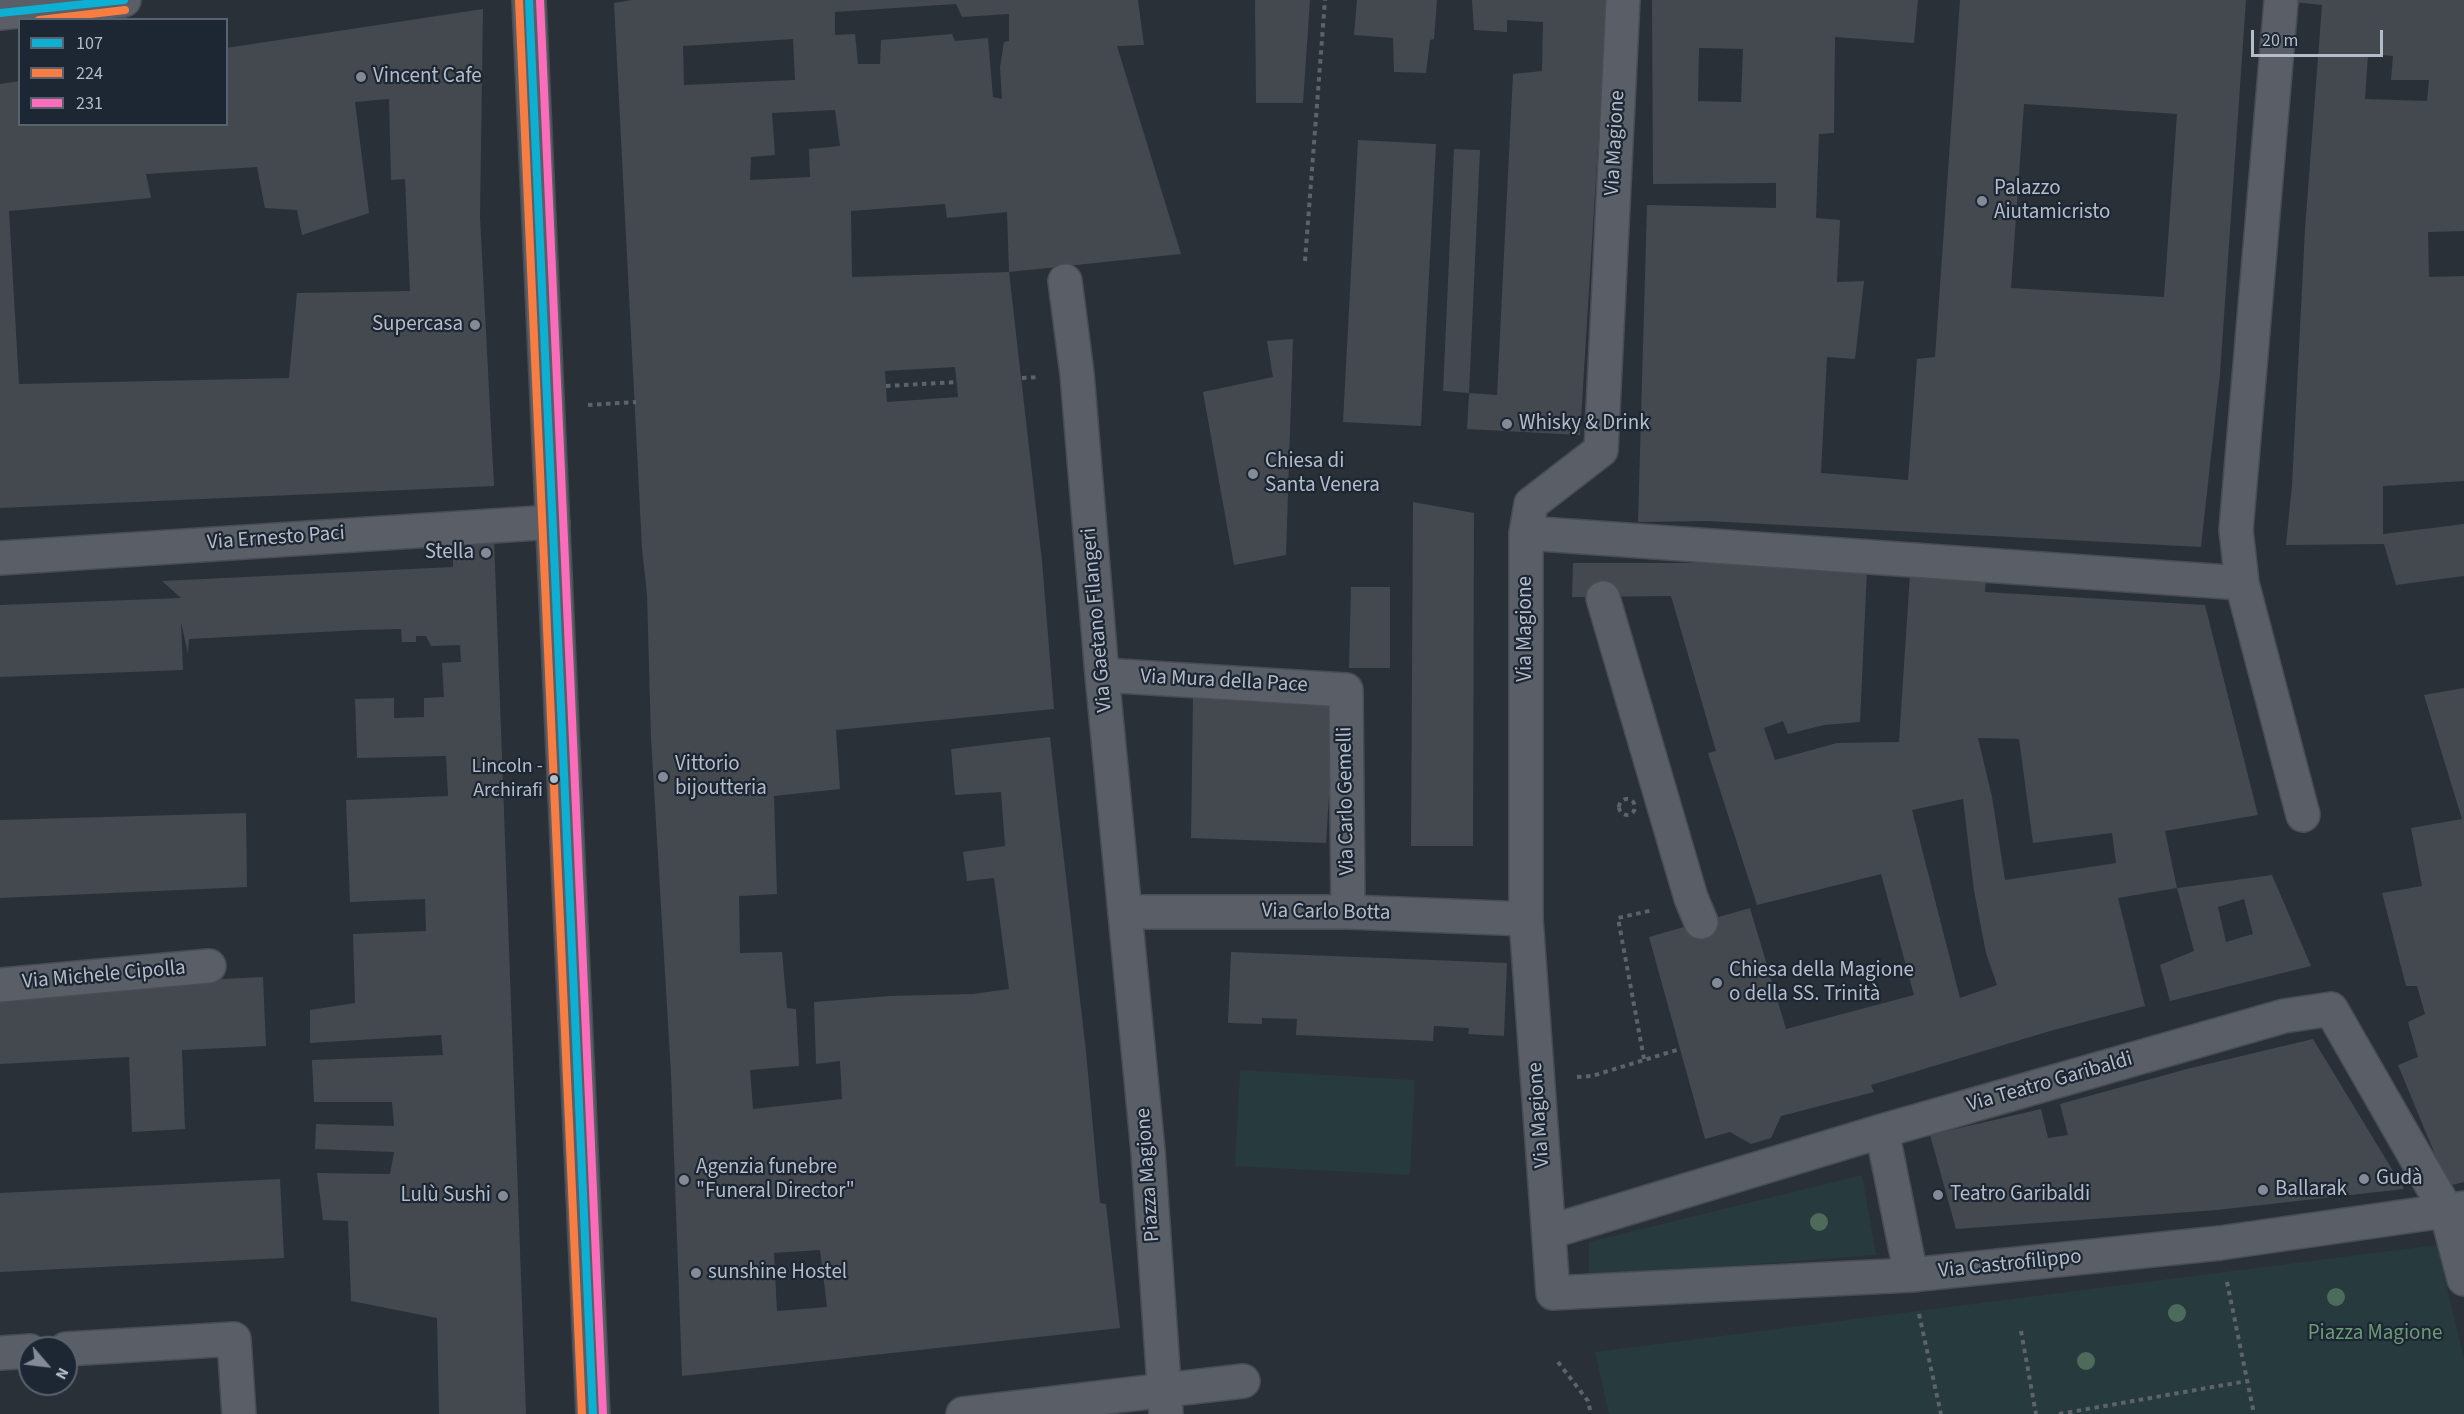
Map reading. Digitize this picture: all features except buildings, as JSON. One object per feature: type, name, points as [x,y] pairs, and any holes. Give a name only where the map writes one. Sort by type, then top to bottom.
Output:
[{"type":"street","points":[[0,13],[124,0]]},
{"type":"street","points":[[529,0],[593,1414]]},
{"type":"street","name":"Via Magione","points":[[1553,1293],[1526,919],[1526,533],[1531,504],[1601,450],[1623,0]]},
{"type":"street","points":[[2281,2],[2236,530],[2242,583],[2303,815]]},
{"type":"street","name":"Via Gaetano Filangeri","points":[[1065,281],[1077,374],[1102,675],[1131,958]]},
{"type":"street","name":"Via Ernesto Paci","points":[[0,558],[553,522]]},
{"type":"street","points":[[1526,533],[2242,583]]},
{"type":"street","points":[[1604,598],[1691,898],[1701,922]]},
{"type":"street","name":"Via Mura della Pace","points":[[1102,675],[1346,690]]},
{"type":"street","name":"Via Carlo Gemelli","points":[[1346,690],[1348,912]]},
{"type":"street","name":"Via Carlo Botta","points":[[1126,912],[1348,912],[1526,919]]},
{"type":"street","name":"Piazza Magione","points":[[1131,958],[1148,1151],[1165,1403]]},
{"type":"street","name":"Via Michele Cipolla","points":[[0,985],[208,966]]},
{"type":"street","name":"Via Teatro Garibaldi","points":[[1549,1232],[1882,1131],[2284,1016],[2331,1009],[2455,1209]]},
{"type":"street","points":[[1882,1131],[1911,1275]]},
{"type":"street","points":[[2455,1209],[2464,1279]]},
{"type":"street","name":"Via Castrofilippo","points":[[1553,1293],[1911,1275],[2220,1243],[2455,1209]]},
{"type":"street","points":[[78,1348],[234,1339],[239,1414]]},
{"type":"street","points":[[0,1353],[18,1352]]},
{"type":"street","points":[[963,1414],[1165,1403],[1243,1381]]},
{"type":"path","points":[[1305,261],[1326,0]]},
{"type":"path","points":[[886,386],[956,382]]},
{"type":"path","points":[[548,408],[636,402]]},
{"type":"path","points":[[1630,815],[1634,825]]},
{"type":"path","points":[[1644,1059],[1618,918],[1660,908]]},
{"type":"path","points":[[1537,1082],[1592,1076],[1680,1049]]},
{"type":"path","points":[[2220,1243],[2254,1414]]},
{"type":"path","points":[[1911,1275],[1941,1414]]},
{"type":"path","points":[[2021,1330],[2036,1414]]},
{"type":"path","points":[[1558,1362],[1588,1401],[1591,1414]]},
{"type":"path","points":[[2059,1414],[2247,1381]]},
{"type":"green space","points":[[1240,1070],[1415,1080],[1410,1175],[1235,1166]]},
{"type":"green space","points":[[1862,1175],[1876,1255],[1589,1277],[1589,1242]]},
{"type":"green space","name":"Piazza Magione","points":[[2437,1245],[2464,1359],[2464,1414],[1609,1414],[1595,1352]]},
{"type":"transit line","name":"107","points":[[0,13],[124,0]]},
{"type":"transit line","name":"224","points":[[519,0],[582,1414]]},
{"type":"transit line","name":"107","points":[[529,0],[593,1414]]},
{"type":"transit line","name":"231","points":[[540,0],[603,1414]]},
{"type":"transit line","name":"224","points":[[56,18],[125,10]]},
{"type":"place","name":"Vincent Cafe","points":[[361,77]]},
{"type":"place","name":"Palazzo Aiutamicristo","points":[[1982,201]]},
{"type":"place","name":"Supercasa","points":[[475,325]]},
{"type":"place","name":"Whisky & Drink","points":[[1507,424]]},
{"type":"place","name":"Chiesa di Santa Venera","points":[[1253,474]]},
{"type":"place","name":"Stella","points":[[486,553]]},
{"type":"place","name":"Vittorio bijoutteria","points":[[663,777]]},
{"type":"place","name":"Lincoln - Archirafi","points":[[554,779]]},
{"type":"place","name":"Chiesa della Magione o della SS. Trinità","points":[[1717,983]]},
{"type":"place","name":"Gudà","points":[[2364,1179]]},
{"type":"place","name":"Agenzia funebre \"Funeral Director\"","points":[[684,1180]]},
{"type":"place","name":"Ballarak","points":[[2263,1190]]},
{"type":"place","name":"Teatro Garibaldi","points":[[1938,1195]]},
{"type":"place","name":"Lulù Sushi","points":[[503,1196]]},
{"type":"place","name":"sunshine Hostel","points":[[696,1273]]}]
